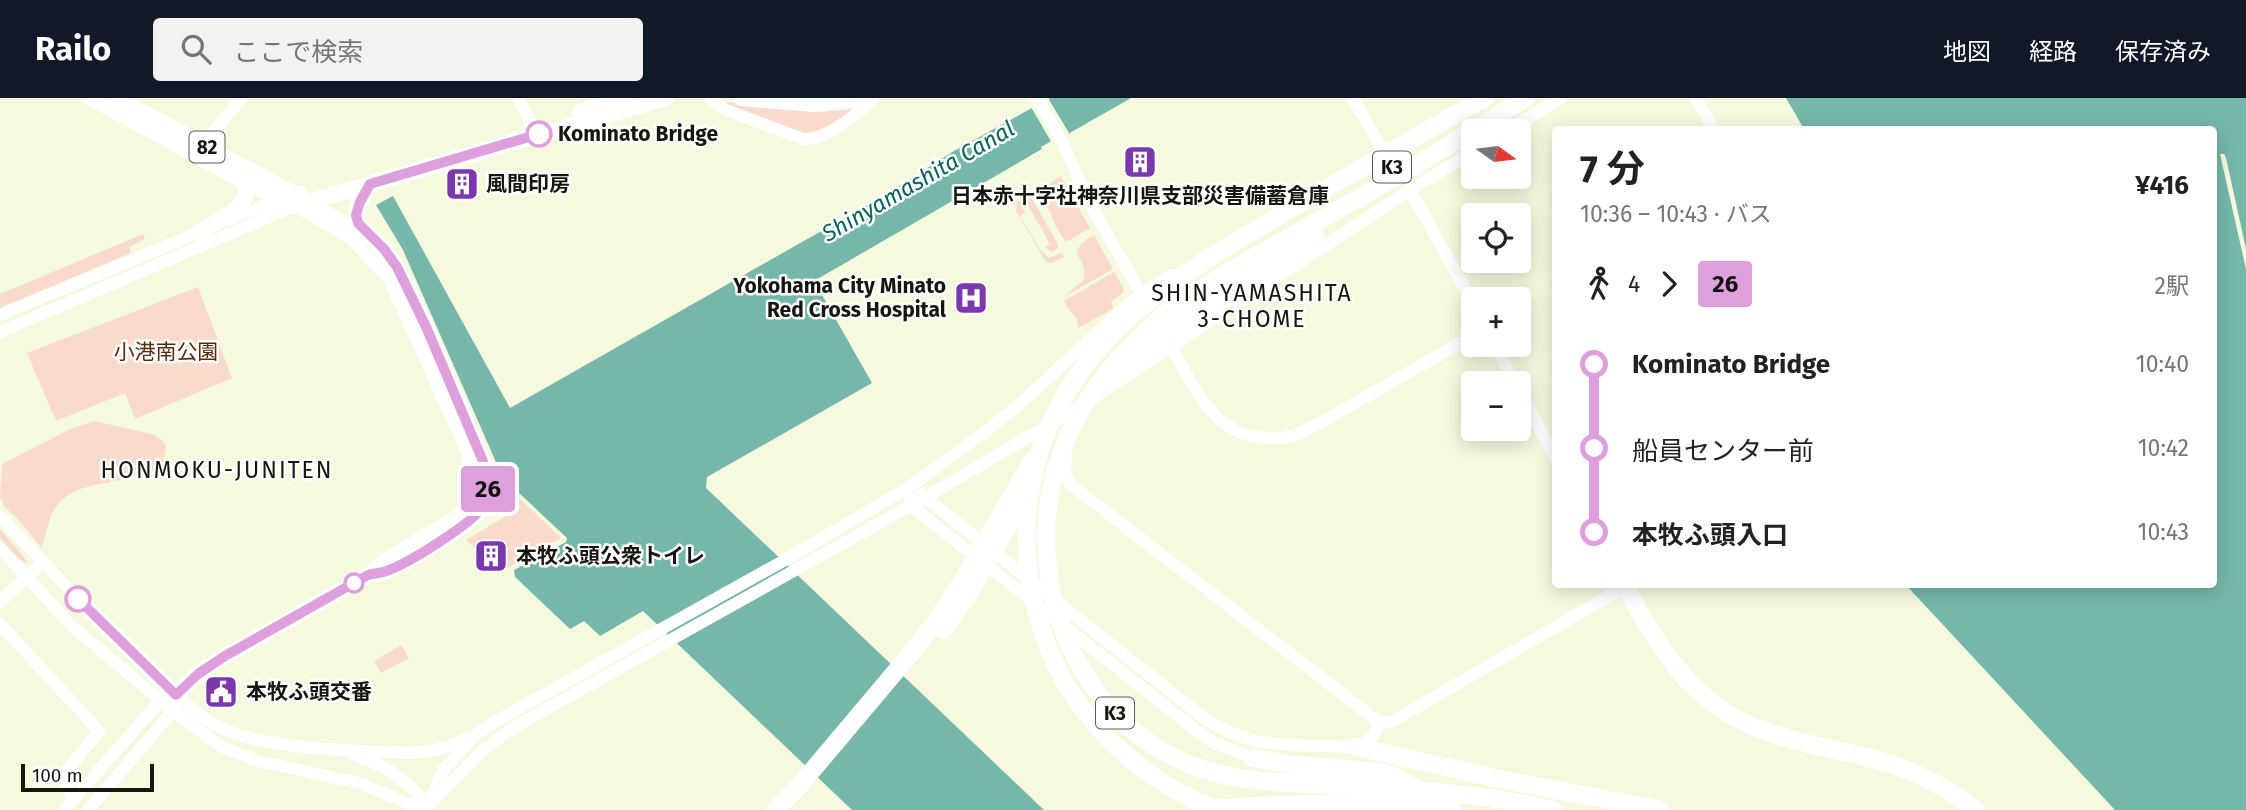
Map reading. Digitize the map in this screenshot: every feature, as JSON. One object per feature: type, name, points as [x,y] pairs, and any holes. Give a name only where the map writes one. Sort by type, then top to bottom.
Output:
[{"type":"highway","name":"K3","points":[[775,810],[800,785],[932,627],[961,583],[1045,438],[1092,375],[1145,317],[1203,262],[1250,227],[1350,165],[1469,98]]},
{"type":"highway","name":"K3","points":[[1216,810],[1172,789],[1132,760],[1092,721],[1066,683],[1048,647],[1031,589],[1026,541],[1027,520],[1038,455],[1062,398],[1095,352],[1132,315],[1178,279],[1247,234],[1485,98]]},
{"type":"highway","name":"K3","points":[[1132,315],[1194,273],[1475,111],[1493,98]]},
{"type":"highway","name":"K3","points":[[1508,98],[1478,119],[1265,241],[1214,274],[1115,361],[1089,394],[1071,426],[1052,486],[1047,535],[1051,585],[1075,659],[1096,691],[1118,717],[1145,740],[1176,758],[1210,771],[1253,780],[1450,794],[1553,810]]},
{"type":"highway","name":"K3","points":[[1168,312],[1238,267],[1527,98]]},
{"type":"highway","name":"K3","points":[[1500,119],[1527,98]]},
{"type":"highway","name":"K3","points":[[792,810],[951,620],[992,556],[1057,443],[1092,398],[1170,332],[1245,279],[1461,147]]},
{"type":"highway","points":[[1628,588],[1649,629],[1672,664],[1717,706],[1751,725],[1784,738],[1900,767],[1938,785],[1975,810]]},
{"type":"highway","points":[[1356,747],[1495,778],[1661,810]]},
{"type":"highway","points":[[1253,758],[1294,765],[1365,769],[1392,775],[1417,788],[1444,810]]},
{"type":"highway","points":[[1200,810],[1309,804],[1452,810]]},
{"type":"main road","name":"82","points":[[91,98],[196,147],[295,200]]},
{"type":"main road","name":"82","points":[[117,98],[196,147],[242,180],[295,200]]},
{"type":"main road","points":[[295,200],[532,127],[602,101],[624,98]]},
{"type":"main road","points":[[295,200],[370,184],[666,98]]},
{"type":"main road","points":[[741,98],[814,104],[868,98]]},
{"type":"main road","points":[[198,233],[243,202],[246,190],[242,180]]},
{"type":"main road","points":[[370,184],[360,202],[356,215],[358,223],[384,249],[408,289]]},
{"type":"street","points":[[196,147],[242,98]]},
{"type":"street","points":[[518,98],[532,127]]},
{"type":"street","points":[[710,98],[726,110],[812,140],[820,138],[856,114],[874,98]]},
{"type":"street","points":[[1353,98],[1383,150]]},
{"type":"street","points":[[789,565],[909,487],[985,432],[1141,294],[1469,98]]},
{"type":"street","points":[[1526,119],[1561,98]]},
{"type":"street","points":[[1696,98],[1712,126]]},
{"type":"street","points":[[1038,100],[1060,138],[1087,200],[1201,398],[1215,416],[1234,429],[1249,436],[1271,439],[1294,435],[1320,423],[1461,342]]},
{"type":"street","points":[[426,808],[443,770],[476,736],[505,715],[658,638],[789,565],[926,497],[1060,418],[1461,159]]},
{"type":"street","points":[[1410,190],[1464,287]]},
{"type":"street","points":[[0,332],[295,200]]},
{"type":"street","points":[[64,810],[161,700],[176,695],[198,674],[219,660],[368,575],[383,560],[461,513],[474,493],[474,473],[464,445],[388,277],[350,238],[295,200]]},
{"type":"street","points":[[0,315],[198,233],[295,200],[344,222],[379,252],[408,289],[487,475],[488,491],[482,508],[461,527],[388,571],[368,575]]},
{"type":"street","points":[[1531,412],[1552,452]]},
{"type":"street","points":[[1060,418],[1068,435],[1065,474],[1070,484],[1380,723],[1393,721],[1621,588]]},
{"type":"street","points":[[909,487],[926,497],[1222,730],[1277,746],[1356,747],[1372,737],[1380,723]]},
{"type":"street","points":[[909,487],[910,505],[1197,732],[1214,743],[1253,758]]},
{"type":"street","points":[[0,516],[105,627],[176,695],[211,722],[238,735],[257,740],[342,750],[413,754],[446,748],[476,736]]},
{"type":"street","points":[[0,548],[73,627],[173,711],[214,741],[258,761],[351,780],[402,802],[426,808]]},
{"type":"street","points":[[0,602],[43,562]]},
{"type":"street","points":[[0,624],[99,731],[64,774],[65,786],[75,799]]},
{"type":"street","points":[[426,808],[494,740],[658,638]]},
{"type":"street","points":[[88,810],[173,711],[176,695]]},
{"type":"street","points":[[342,750],[389,770],[408,783],[426,808]]},
{"type":"green space","points":[[723,102],[821,112],[863,108],[816,137],[802,136]]},
{"type":"green space","points":[[1061,176],[1090,228],[1066,242],[1040,190]]},
{"type":"green space","points":[[1028,195],[1058,244],[1058,248],[1052,252],[1045,247],[1050,244],[1025,200]]},
{"type":"green space","points":[[1017,201],[1020,201],[1025,213],[1020,216],[1041,251],[1049,258],[1062,253],[1064,257],[1052,263],[1046,262],[1016,211]]},
{"type":"green space","points":[[143,234],[145,239],[129,247],[131,253],[0,308],[0,294]]},
{"type":"green space","points":[[1094,235],[1113,269],[1062,298],[1083,281],[1083,266],[1077,252],[1084,242]]},
{"type":"green space","points":[[1114,272],[1124,289],[1123,293],[1111,302],[1114,308],[1078,328],[1077,319],[1064,301]]},
{"type":"green space","name":"小港南公園","points":[[198,287],[232,378],[135,419],[125,393],[56,421],[27,353]]},
{"type":"green space","points":[[94,421],[152,434],[163,441],[166,447],[162,463],[149,472],[88,487],[67,496],[55,507],[41,547],[4,506],[0,497],[2,464],[70,429]]},
{"type":"green space","points":[[512,491],[561,538],[500,572],[466,540],[506,516]]},
{"type":"green space","points":[[0,529],[28,562],[18,558],[0,538]]},
{"type":"green space","points":[[401,645],[409,658],[381,673],[374,661]]},
{"type":"water","name":"Shinyamashita Canal","points":[[1050,98],[1131,98],[1041,147],[1042,149],[814,281],[872,383],[707,477],[706,488],[1044,810],[852,810],[643,611],[600,636],[584,621],[570,629],[515,577],[514,570],[566,542],[567,538],[503,478],[403,250],[376,205],[393,196],[510,408]]},
{"type":"water","points":[[1786,98],[2246,98],[2246,810],[2115,810],[1909,588],[2217,588],[2217,126],[1802,126]]},
{"type":"pier","points":[[1048,98],[1069,133],[1052,143],[1031,107]]},
{"type":"pier","points":[[2220,154],[2224,154],[2226,158],[2246,249],[2246,269]]},
{"type":"bus line","name":"26","points":[[78,599],[176,695],[198,674],[225,656],[368,575],[388,571],[453,533],[477,515],[486,501],[488,491],[482,459],[427,329],[397,267],[384,249],[358,223],[356,215],[370,184],[539,134]]},
{"type":"place","name":"Kominato Bridge","points":[[539,134]]},
{"type":"place","name":"日本赤十字社神奈川県支部災害備蓄倉庫","points":[[1140,162]]},
{"type":"place","name":"風間印房","points":[[462,184]]},
{"type":"place","name":"Yokohama City Minato Red Cross Hospital","points":[[971,298]]},
{"type":"place","name":"本牧ふ頭公衆トイレ","points":[[491,556]]},
{"type":"place","name":"本牧ふ頭交番","points":[[221,692]]},
{"type":"district","name":"SHIN-YAMASHITA 3-CHOME","points":[[1252,306]]},
{"type":"district","name":"HONMOKU-JUNITEN","points":[[217,470]]}]
